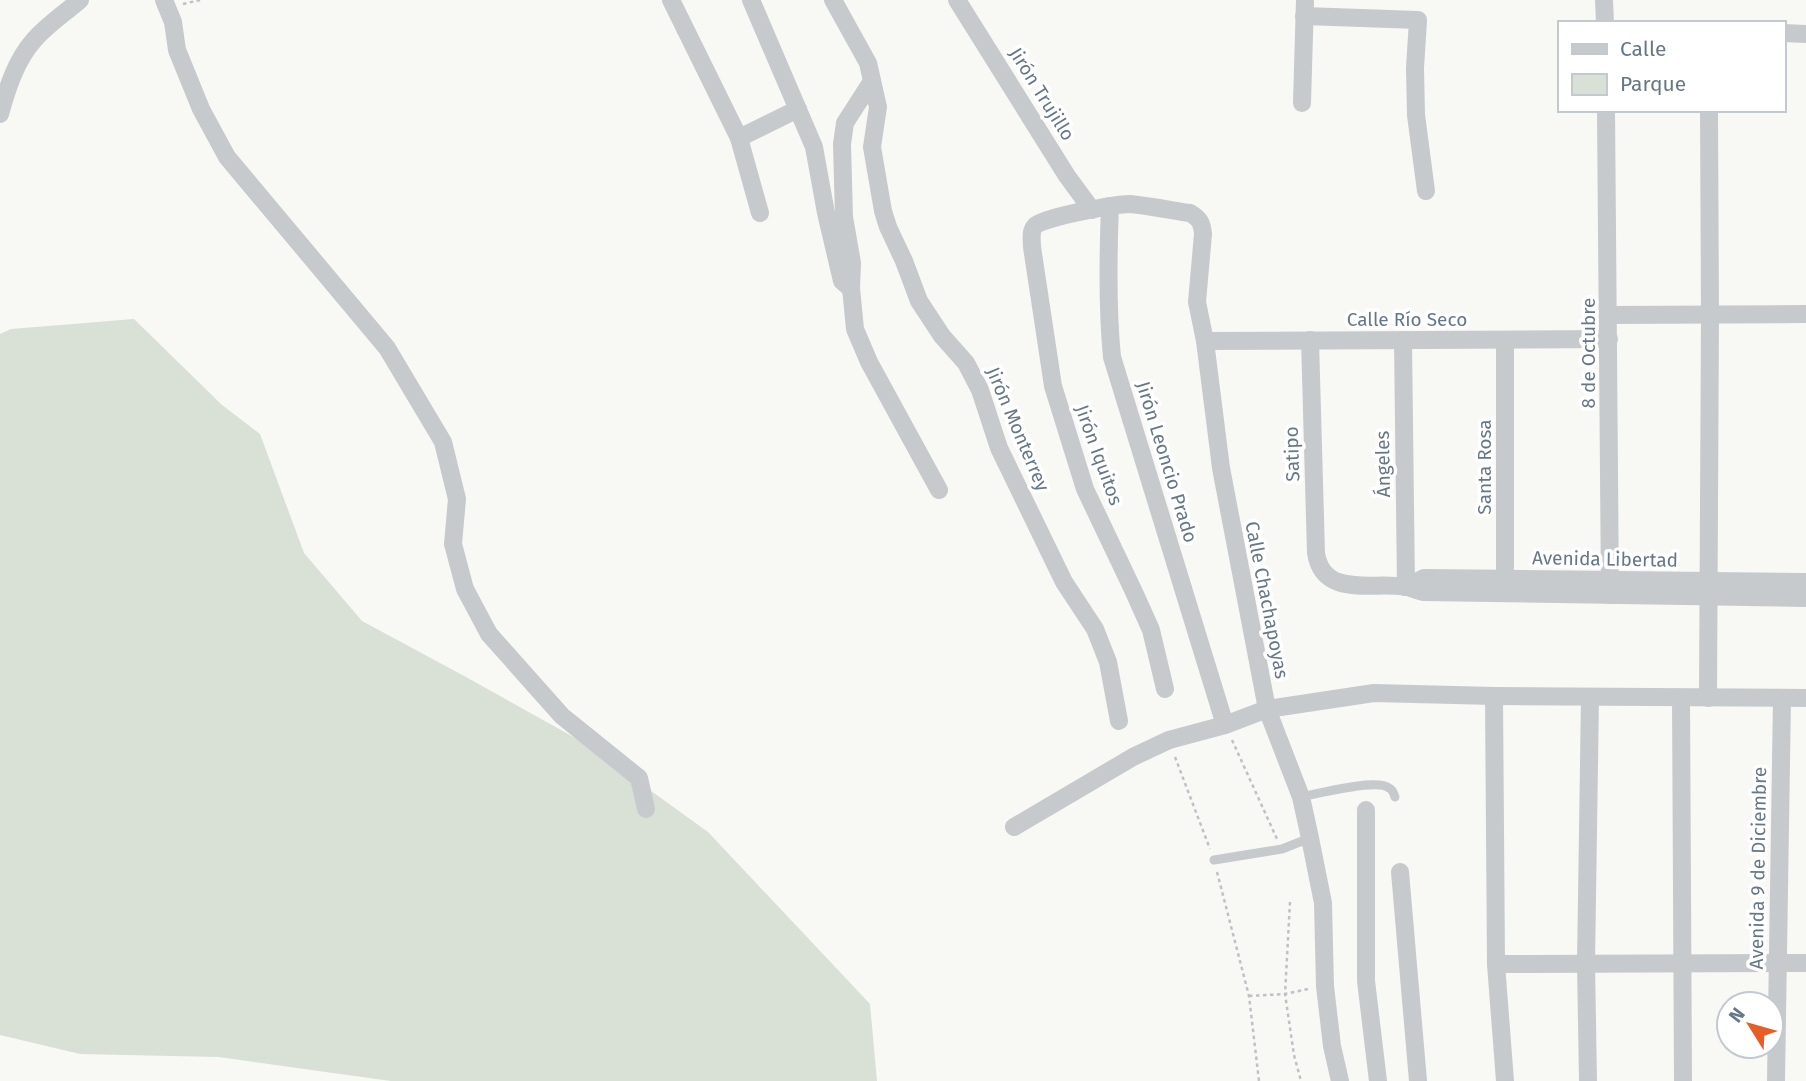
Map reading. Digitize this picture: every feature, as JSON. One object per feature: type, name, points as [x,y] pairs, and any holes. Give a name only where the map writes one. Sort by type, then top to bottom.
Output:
[{"type":"street","points":[[0,114],[22,55],[35,39],[80,0]]},
{"type":"street","points":[[164,0],[173,22],[177,50],[201,109],[227,157],[387,348],[443,442],[457,499],[453,544],[465,589],[489,634],[562,716],[639,778],[646,809]]},
{"type":"street","points":[[671,0],[739,138],[760,213]]},
{"type":"street","points":[[751,0],[814,147],[842,281],[851,288]]},
{"type":"street","name":"Jirón Monterrey","points":[[833,0],[868,63],[878,107],[872,146],[888,227],[919,301],[942,335],[966,363],[976,381],[999,448],[1064,582],[1095,629],[1108,662],[1119,721]]},
{"type":"street","name":"Jirón Trujillo","points":[[957,0],[1092,210]]},
{"type":"street","points":[[1604,0],[1605,21]]},
{"type":"street","points":[[1302,103],[1305,8],[1418,20],[1416,115],[1426,191]]},
{"type":"street","points":[[1785,33],[1806,34]]},
{"type":"street","points":[[872,81],[845,123],[842,144],[844,217],[852,263],[851,288],[856,329],[869,362],[939,490]]},
{"type":"street","points":[[739,138],[798,109]]},
{"type":"street","name":"8 de Octubre","points":[[1606,112],[1610,587]]},
{"type":"street","points":[[1707,698],[1709,112]]},
{"type":"street","name":"Calle Chachapoyas","points":[[1110,206],[1129,204],[1190,213],[1202,224],[1197,302],[1205,341],[1221,468],[1266,709],[1301,797],[1323,903],[1325,986],[1332,1046],[1340,1081]]},
{"type":"street","points":[[1092,210],[1110,206]]},
{"type":"street","name":"Jirón Leoncio Prado","points":[[1110,206],[1108,242],[1112,357],[1225,724]]},
{"type":"street","name":"Jirón Iquitos","points":[[1092,210],[1046,220],[1035,225],[1031,233],[1053,386],[1084,489],[1151,630],[1165,689]]},
{"type":"street","points":[[1609,315],[1806,314]]},
{"type":"street","name":"Satipo","points":[[1310,340],[1316,553],[1319,567]]},
{"type":"street","name":"Ángeles","points":[[1403,340],[1406,587]]},
{"type":"street","name":"Santa Rosa","points":[[1505,586],[1506,340]]},
{"type":"street","name":"Calle Río Seco","points":[[1205,341],[1609,340]]},
{"type":"street","name":"Avenida Libertad","points":[[1319,567],[1322,573],[1332,580],[1345,584],[1406,587],[1424,578],[1505,586],[1709,589],[1806,598]]},
{"type":"street","name":"Avenida Libertad","points":[[1709,589],[1806,582]]},
{"type":"street","points":[[1014,827],[1133,757],[1169,740],[1266,709],[1374,693],[1806,698]]},
{"type":"street","points":[[1494,696],[1496,964],[1505,1081]]},
{"type":"street","points":[[1588,1081],[1586,964],[1590,697]]},
{"type":"street","points":[[1681,698],[1683,1081]]},
{"type":"street","name":"Avenida 9 de Diciembre","points":[[1776,1081],[1782,698]]},
{"type":"street","points":[[1366,810],[1366,981],[1378,1081]]},
{"type":"street","points":[[1400,872],[1418,1081]]},
{"type":"street","points":[[1496,964],[1806,963]]},
{"type":"lane","points":[[1301,797],[1381,783],[1391,788],[1395,797]]},
{"type":"lane","points":[[1214,860],[1282,849],[1310,838]]},
{"type":"path","points":[[1225,724],[1282,849]]},
{"type":"path","points":[[1169,740],[1214,860],[1249,996],[1259,1081]]},
{"type":"path","points":[[1290,902],[1285,994],[1294,1055],[1301,1081]]},
{"type":"green space","points":[[134,319],[222,405],[260,434],[304,553],[362,621],[586,744],[708,832],[870,1004],[877,1081],[391,1081],[219,1057],[80,1054],[0,1035],[0,334],[11,329]]}]
